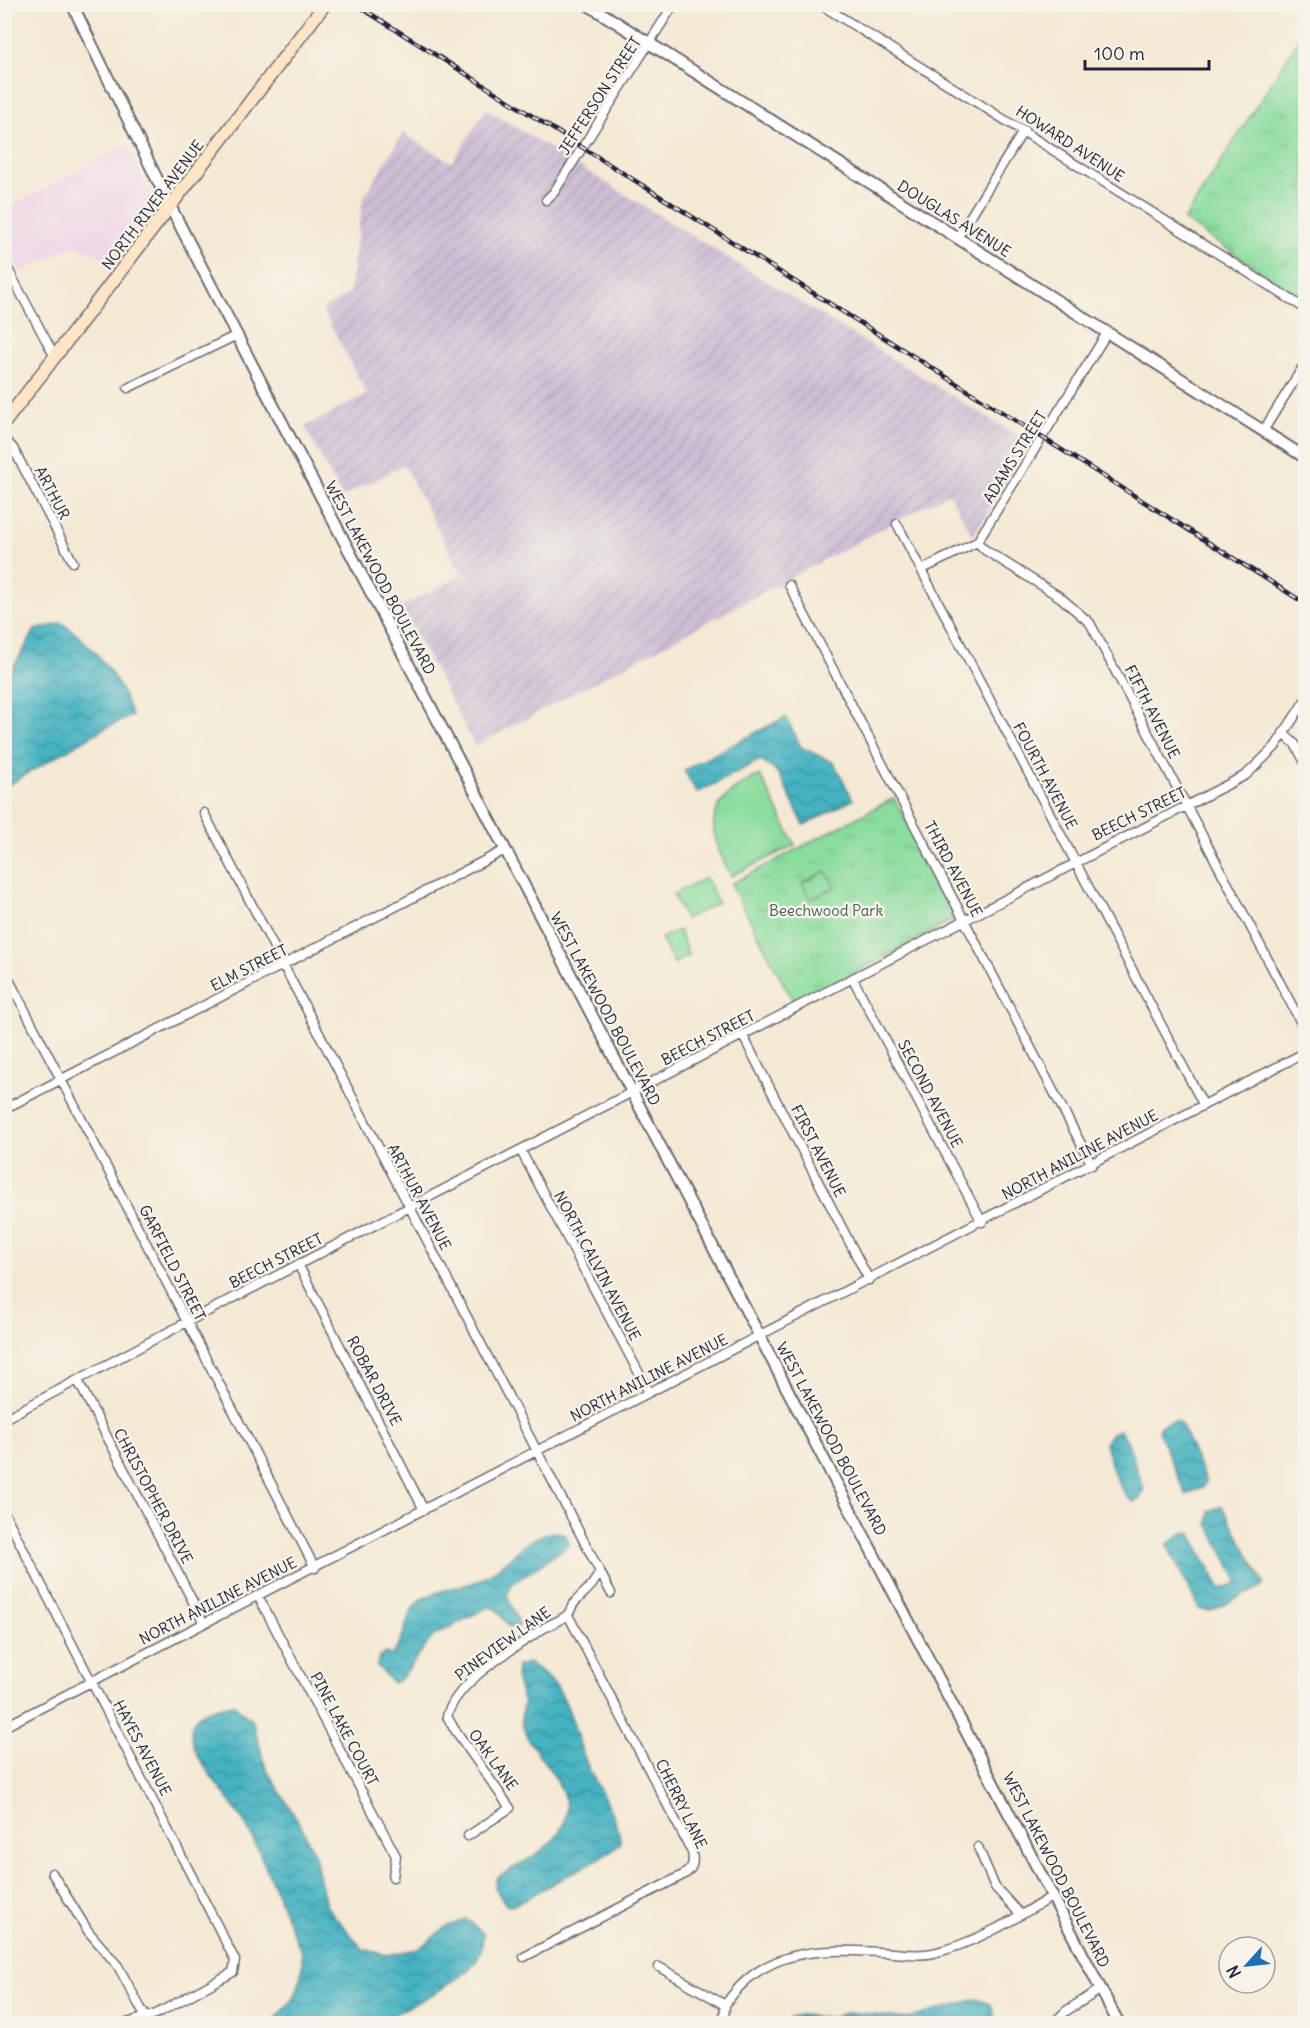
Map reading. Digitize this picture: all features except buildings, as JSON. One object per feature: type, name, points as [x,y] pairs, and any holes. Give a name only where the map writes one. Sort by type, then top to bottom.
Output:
[{"type":"main road","name":"NORTH RIVER AVENUE","points":[[4,423],[325,4]]},
{"type":"street","name":"WEST LAKEWOOD BOULEVARD","points":[[72,4],[170,206],[1119,2024]]},
{"type":"street","name":"DOUGLAS AVENUE","points":[[588,4],[1305,458]]},
{"type":"street","name":"JEFFERSON STREET","points":[[546,200],[554,192],[674,4]]},
{"type":"street","name":"HOWARD AVENUE","points":[[819,4],[1024,130],[1305,309]]},
{"type":"street","points":[[957,238],[1024,130]]},
{"type":"street","points":[[4,262],[55,357]]},
{"type":"street","name":"ADAMS STREET","points":[[977,542],[1107,333]]},
{"type":"street","points":[[128,388],[134,388],[237,335]]},
{"type":"street","points":[[1263,430],[1305,362]]},
{"type":"street","name":"ARTHUR","points":[[4,439],[13,448],[73,562]]},
{"type":"street","name":"FOURTH AVENUE","points":[[897,524],[1203,1104]]},
{"type":"street","points":[[921,570],[977,542]]},
{"type":"street","name":"FIFTH AVENUE","points":[[977,542],[985,550],[1060,597],[1090,623],[1305,1032]]},
{"type":"street","name":"THIRD AVENUE","points":[[789,585],[1092,1165]]},
{"type":"street","name":"BEECH STREET","points":[[4,1419],[409,1207],[854,979],[1074,861],[1246,775],[1263,761],[1305,699]]},
{"type":"street","points":[[1283,733],[1295,744],[1305,764]]},
{"type":"street","name":"ARTHUR AVENUE","points":[[204,813],[611,1593]]},
{"type":"street","name":"ELM STREET","points":[[4,1109],[505,850]]},
{"type":"street","name":"GARFIELD STREET","points":[[4,970],[315,1568]]},
{"type":"street","name":"SECOND AVENUE","points":[[854,979],[982,1222]]},
{"type":"street","name":"FIRST AVENUE","points":[[743,1036],[868,1280]]},
{"type":"street","name":"NORTH ANILINE AVENUE","points":[[4,1727],[1092,1165],[1203,1104],[1305,1052]]},
{"type":"street","name":"NORTH CALVIN AVENUE","points":[[521,1151],[649,1392]]},
{"type":"street","name":"ROBAR DRIVE","points":[[299,1266],[424,1510]]},
{"type":"street","name":"CHRISTOPHER DRIVE","points":[[78,1381],[204,1623]]},
{"type":"street","name":"HAYES AVENUE","points":[[4,1512],[233,1952],[235,1960],[232,1972],[146,2018]]},
{"type":"street","name":"PINEVIEW LANE","points":[[447,1716],[460,1690],[547,1626],[568,1615],[573,1604],[592,1587],[600,1571]]},
{"type":"street","name":"PINE LAKE COURT","points":[[258,1596],[396,1856],[393,1877]]},
{"type":"street","name":"CHERRY LANE","points":[[524,1957],[683,1875],[690,1871],[694,1863],[692,1852],[568,1615]]},
{"type":"street","name":"OAK LANE","points":[[447,1716],[510,1808],[468,1836]]},
{"type":"street","points":[[978,1847],[995,1887],[1022,1915]]},
{"type":"street","points":[[52,1873],[88,1931],[118,1966],[146,2018],[124,2024]]},
{"type":"street","points":[[724,2024],[725,2005],[737,1986],[754,1971],[788,1957],[822,1950],[911,1955],[934,1952],[965,1942],[1022,1915],[1053,1896]]},
{"type":"street","points":[[659,1967],[725,2005]]},
{"type":"street","points":[[1053,2024],[1066,2011],[1101,1989]]},
{"type":"shaded area","points":[[486,109],[1029,443],[973,536],[949,493],[475,746],[401,607],[462,575],[404,465],[342,497],[305,427],[367,394],[322,309],[349,294],[363,199],[403,133],[452,163]]},
{"type":"shaded area","points":[[127,144],[154,201],[154,211],[106,272],[107,268],[98,254],[75,245],[20,272],[5,242],[5,209]]},
{"type":"green space","points":[[1305,30],[1305,301],[1184,220]]},
{"type":"green space","points":[[760,775],[795,845],[731,876],[716,843],[715,816],[728,794]]},
{"type":"green space","name":"Beechwood Park","points":[[894,798],[953,910],[953,920],[795,1005],[731,884]]},
{"type":"green space","points":[[826,871],[835,887],[811,899],[802,883]]},
{"type":"green space","points":[[706,878],[718,903],[685,919],[673,894]]},
{"type":"green space","points":[[679,930],[688,955],[674,964],[661,938]]},
{"type":"water","points":[[62,623],[95,652],[121,689],[132,716],[103,729],[5,787],[5,682],[35,630]]},
{"type":"water","points":[[786,717],[801,747],[834,763],[853,800],[804,825],[778,773],[760,760],[697,793],[684,770]]},
{"type":"water","points":[[1171,1421],[1178,1421],[1181,1424],[1206,1482],[1203,1487],[1186,1495],[1158,1431],[1160,1426]]},
{"type":"water","points":[[1119,1430],[1127,1440],[1144,1489],[1140,1499],[1133,1502],[1118,1483],[1105,1444],[1111,1434]]},
{"type":"water","points":[[1222,1506],[1264,1583],[1259,1588],[1211,1611],[1199,1609],[1167,1545],[1183,1533],[1190,1532],[1221,1589],[1236,1584],[1237,1579],[1208,1524],[1209,1511]]},
{"type":"water","points":[[555,1532],[565,1534],[569,1542],[564,1549],[512,1584],[507,1596],[520,1625],[515,1629],[509,1627],[496,1609],[488,1607],[433,1636],[401,1679],[393,1683],[377,1666],[379,1656],[385,1653],[392,1655],[397,1649],[410,1613],[418,1602],[432,1594],[483,1578],[534,1539]]},
{"type":"water","points":[[530,1663],[554,1684],[562,1696],[571,1715],[587,1764],[617,1825],[620,1844],[611,1852],[514,1905],[506,1905],[495,1888],[496,1879],[547,1846],[563,1826],[566,1807],[561,1788],[527,1737],[521,1721],[524,1704],[516,1678],[517,1666]]},
{"type":"water","points":[[233,1704],[253,1722],[266,1769],[302,1827],[315,1856],[326,1906],[363,1949],[387,1955],[418,1949],[446,1927],[466,1919],[483,1933],[482,1947],[476,1961],[465,1973],[435,1993],[377,2023],[271,2023],[287,2007],[296,1992],[301,1975],[302,1953],[244,1822],[204,1766],[192,1742],[191,1732],[195,1719],[206,1711]]},
{"type":"water","points":[[976,1999],[991,2004],[995,2018],[992,2023],[785,2023],[789,2018],[800,2015],[832,2018],[845,2013],[907,2019]]},
{"type":"railway","points":[[355,4],[1306,604]]}]
